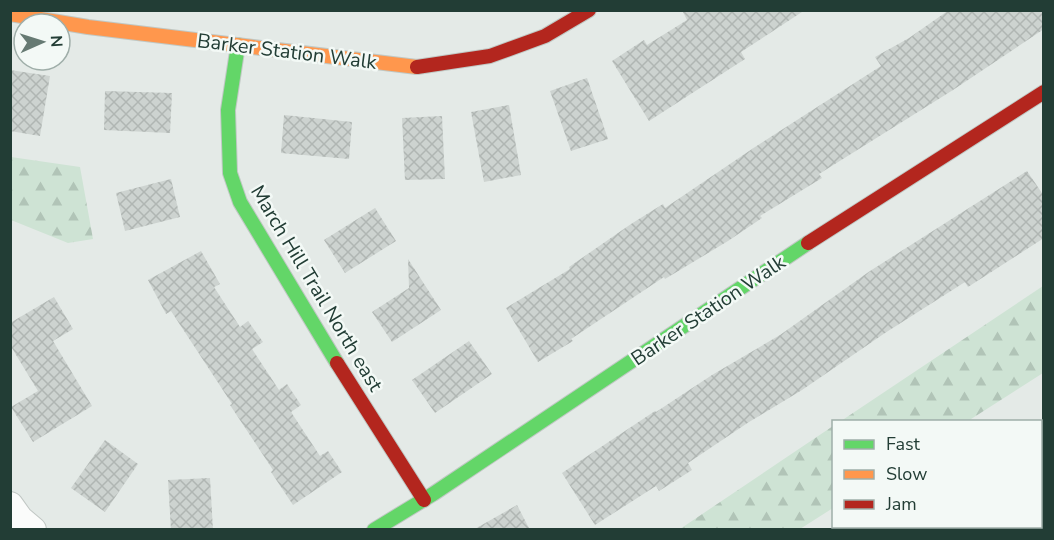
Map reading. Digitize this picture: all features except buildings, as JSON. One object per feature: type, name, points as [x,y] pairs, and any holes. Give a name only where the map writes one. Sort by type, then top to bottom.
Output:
[{"type":"street","name":"Barker Station Walk","points":[[10,14],[88,27],[420,67],[490,56],[545,36],[589,10]]},
{"type":"street","name":"March Hill Trail North east","points":[[238,45],[228,110],[230,172],[240,202],[314,326],[424,500]]},
{"type":"street","name":"Barker Station Walk","points":[[374,530],[424,500],[752,279],[1044,92]]},
{"type":"street","points":[[10,505],[20,519],[33,530]]},
{"type":"green space","points":[[11,157],[80,167],[93,239],[68,243],[11,220]]},
{"type":"green space","points":[[1043,286],[1043,373],[970,420],[842,420]]},
{"type":"green space","points":[[832,427],[832,509],[800,529],[680,529]]},
{"type":"traffic: fast","points":[[238,45],[228,110],[230,173],[240,202],[337,363]]},
{"type":"traffic: fast","points":[[374,530],[433,494],[808,243]]},
{"type":"traffic: slow","points":[[10,14],[88,27],[417,67]]},
{"type":"traffic: jam","points":[[417,67],[490,56],[545,36],[589,10]]},
{"type":"traffic: jam","points":[[808,243],[1044,92]]},
{"type":"traffic: jam","points":[[337,363],[424,500]]}]
